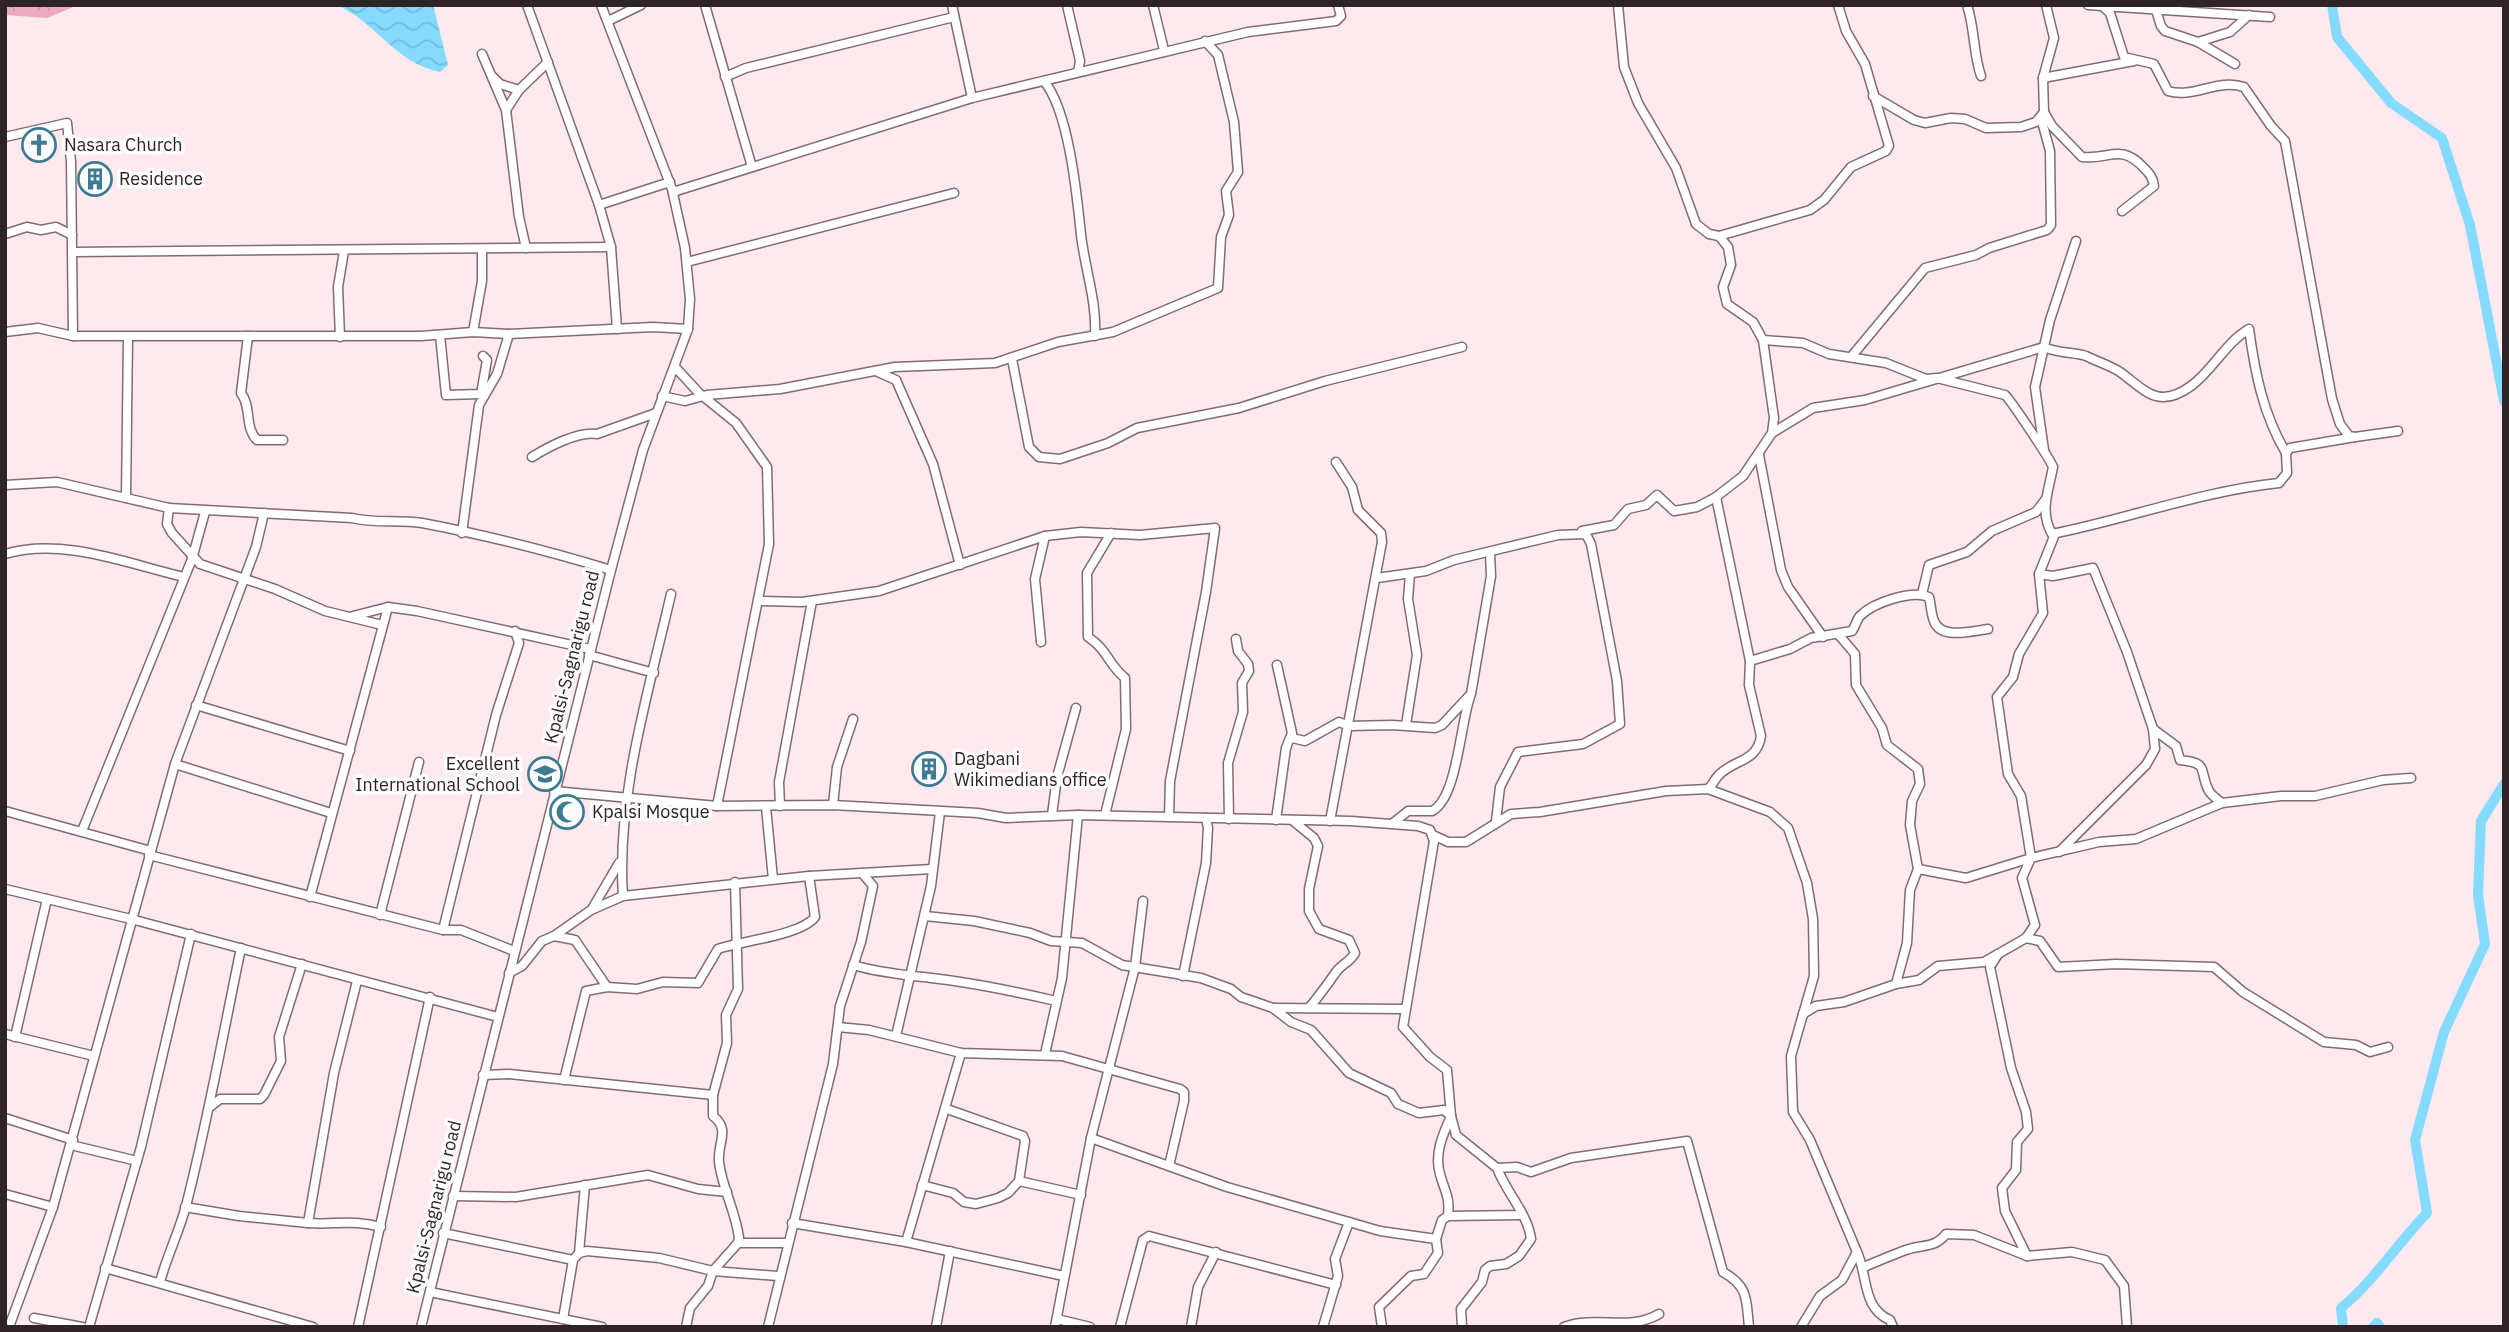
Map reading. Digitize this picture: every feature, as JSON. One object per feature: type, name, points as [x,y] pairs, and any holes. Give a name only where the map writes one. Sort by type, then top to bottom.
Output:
[{"type":"street","points":[[527,5],[599,205],[611,247],[617,329]]},
{"type":"street","name":"Kpalsi-Sagnarigu road","points":[[421,1327],[514,951],[536,877],[554,791],[589,652],[656,414],[688,329],[687,262],[673,192],[601,5]]},
{"type":"street","points":[[608,21],[641,5]]},
{"type":"street","points":[[705,5],[752,167]]},
{"type":"street","points":[[952,5],[972,98]]},
{"type":"street","points":[[1067,5],[1080,61],[1078,72]]},
{"type":"street","points":[[1153,5],[1164,50]]},
{"type":"street","points":[[673,192],[972,98],[1205,41],[1248,32],[1336,21],[1341,16],[1338,5]]},
{"type":"street","points":[[1618,5],[1624,66],[1638,103],[1676,168],[1696,224],[1702,231],[1719,236],[1811,210],[1825,200],[1851,167],[1886,151],[1889,141],[1873,96],[1866,65],[1846,31],[1838,5]]},
{"type":"street","points":[[1967,5],[1981,76]]},
{"type":"street","points":[[1851,357],[1925,268],[1976,255],[1989,248],[2047,230],[2051,225],[2050,151],[2043,115],[2043,78],[2054,38],[2046,5]]},
{"type":"street","points":[[2088,5],[2270,17]]},
{"type":"street","points":[[2102,6],[2110,13],[2120,52],[2134,61]]},
{"type":"street","points":[[2156,10],[2165,31],[2198,42],[2235,64]]},
{"type":"street","points":[[2198,42],[2230,32],[2249,15]]},
{"type":"street","points":[[725,77],[747,68],[954,17]]},
{"type":"street","points":[[662,396],[681,401],[703,396],[780,389],[872,370],[952,367],[1012,359],[1058,342],[1113,332],[1219,288],[1221,237],[1229,215],[1226,191],[1236,178],[1237,152],[1218,55],[1205,41]]},
{"type":"street","points":[[482,54],[506,110],[519,217],[526,248]]},
{"type":"street","points":[[2043,78],[2134,61],[2154,64],[2168,92],[2229,84],[2244,87],[2262,115],[2285,141],[2332,399],[2343,430],[2355,437]]},
{"type":"street","points":[[506,110],[519,90],[548,62]]},
{"type":"street","points":[[491,75],[500,84],[519,90]]},
{"type":"street","points":[[1044,81],[1056,99],[1069,154],[1096,316],[1095,336]]},
{"type":"street","points":[[1873,96],[1924,123],[1951,118],[1965,119],[1986,128],[2009,127],[2028,124],[2043,115]]},
{"type":"street","points":[[2043,115],[2082,157],[2125,154],[2133,158],[2153,178],[2154,186],[2150,191],[2122,211]]},
{"type":"street","points":[[5,137],[67,123],[73,252],[73,336]]},
{"type":"street","points":[[599,205],[670,182]]},
{"type":"street","points":[[687,262],[954,193]]},
{"type":"street","points":[[5,234],[27,227],[41,230],[56,227],[72,235]]},
{"type":"street","points":[[1377,578],[1410,574],[1454,560],[1614,525],[1628,509],[1646,505],[1657,495],[1674,511],[1697,507],[1716,497],[1743,476],[1772,432],[1774,418],[1763,340],[1753,322],[1727,304],[1723,287],[1731,265],[1728,247],[1719,236]]},
{"type":"street","points":[[2045,453],[2035,387],[2044,347],[2076,241]]},
{"type":"street","points":[[73,252],[611,247]]},
{"type":"street","points":[[473,332],[482,281],[482,248]]},
{"type":"street","points":[[340,337],[338,287],[344,251]]},
{"type":"street","points":[[1096,316],[1113,332]]},
{"type":"street","points":[[5,332],[38,328],[73,336],[340,337],[688,329]]},
{"type":"street","points":[[1763,340],[1803,343],[1829,354],[1886,363],[1926,379],[1937,378],[2005,395],[2012,401],[2031,436],[2053,467],[2045,500],[2050,532],[2055,534],[2151,508],[2222,494],[2240,487],[2279,483],[2287,473],[2286,453],[2265,407],[2256,375],[2249,329],[2238,335],[2190,387],[2163,397],[2147,395],[2118,370],[2084,355],[2061,355],[2044,347],[1937,378],[1865,400],[1813,408],[1772,432]]},
{"type":"street","points":[[462,533],[478,405],[497,374],[509,334]]},
{"type":"street","points":[[440,335],[446,395],[481,394],[481,379],[487,360],[483,356]]},
{"type":"street","points":[[248,336],[241,393],[246,400],[251,431],[257,440],[283,440]]},
{"type":"street","points":[[126,498],[128,337]]},
{"type":"street","points":[[1012,359],[1030,447],[1039,457],[1060,459],[1108,443],[1137,428],[1239,408],[1325,381],[1462,347]]},
{"type":"street","points":[[675,367],[703,396],[736,423],[757,456],[766,464],[769,544],[717,806]]},
{"type":"street","points":[[872,370],[896,380],[924,437],[960,565]]},
{"type":"street","points":[[532,457],[560,441],[578,438],[587,433],[597,434],[656,414]]},
{"type":"street","points":[[2286,453],[2295,446],[2398,431]]},
{"type":"street","points":[[1759,454],[1781,570],[1788,587],[1823,637]]},
{"type":"street","points":[[1330,821],[1377,578],[1381,533],[1361,516],[1352,487],[1336,462]]},
{"type":"street","points":[[5,485],[57,482],[169,508],[205,512],[352,518],[373,523],[401,521],[513,542],[611,570]]},
{"type":"street","points":[[1708,789],[1718,775],[1751,758],[1760,744],[1756,708],[1749,685],[1750,661],[1716,497]]},
{"type":"street","points":[[1922,594],[1929,565],[1967,552],[1992,531],[2036,512],[2045,500]]},
{"type":"street","points":[[169,508],[167,524],[177,542],[192,559],[325,611],[382,625]]},
{"type":"street","points":[[82,831],[192,559],[205,512]]},
{"type":"street","points":[[9,1327],[9,1312],[53,1208],[175,764],[261,533],[264,513]]},
{"type":"street","points":[[759,601],[812,601],[879,591],[1045,536],[1081,532],[1140,535],[1214,528],[1206,592],[1170,781],[1169,816]]},
{"type":"street","points":[[1496,821],[1500,787],[1518,752],[1583,744],[1620,724],[1617,681],[1591,544],[1586,534],[1579,532]]},
{"type":"street","points":[[1105,815],[1126,729],[1125,678],[1112,667],[1103,647],[1087,637],[1086,610],[1087,573],[1111,533]]},
{"type":"street","points":[[1803,1014],[1816,1006],[1844,1002],[1896,984],[1919,980],[1938,966],[1983,962],[2026,937],[2035,925],[2022,878],[2031,858],[2021,796],[2008,774],[1997,697],[2013,677],[2019,654],[2043,613],[2039,574],[2055,534]]},
{"type":"street","points":[[1041,642],[1035,579],[1045,536]]},
{"type":"street","points":[[5,554],[21,550],[61,550],[112,558],[184,578]]},
{"type":"street","points":[[1393,823],[1408,811],[1432,811],[1442,803],[1454,770],[1465,709],[1471,694],[1491,576],[1490,553]]},
{"type":"street","points":[[2039,574],[2053,576],[2093,568],[2127,652],[2153,729],[2155,749],[2146,765],[2058,853]]},
{"type":"street","points":[[1406,725],[1417,655],[1408,599],[1410,574]]},
{"type":"street","points":[[622,896],[620,860],[640,727],[671,594]]},
{"type":"street","points":[[1750,661],[1790,649],[1811,638],[1852,631],[1858,617],[1879,605],[1922,594],[1929,597],[1934,621],[1939,628],[1947,632],[1988,629]]},
{"type":"street","points":[[780,806],[779,782],[812,601]]},
{"type":"street","points":[[351,617],[388,607],[432,613],[515,631],[654,673]]},
{"type":"street","points":[[310,897],[388,607]]},
{"type":"street","points":[[515,631],[519,643]]},
{"type":"street","points":[[1838,634],[1856,654],[1856,685],[1882,728],[1887,745],[1917,769],[1920,784],[1912,801],[1910,825],[1917,869],[1910,890],[1907,943],[1896,984]]},
{"type":"street","points":[[443,930],[496,715],[519,643],[528,636]]},
{"type":"street","points":[[1228,819],[1228,763],[1243,712],[1242,683],[1249,671],[1248,664],[1238,650],[1236,639]]},
{"type":"street","points":[[1276,820],[1286,748],[1292,738],[1277,665]]},
{"type":"street","points":[[1292,738],[1305,741],[1339,722],[1349,726],[1439,727],[1471,694]]},
{"type":"street","points":[[196,705],[349,751]]},
{"type":"street","points":[[1052,815],[1057,777],[1076,708]]},
{"type":"street","points":[[833,805],[837,767],[853,719]]},
{"type":"street","points":[[2153,729],[2176,746],[2180,760],[2196,762],[2203,768],[2209,792],[2222,803]]},
{"type":"street","points":[[380,915],[419,762]]},
{"type":"street","points":[[175,764],[331,813]]},
{"type":"street","points":[[1917,869],[1966,878],[2031,858],[2099,842],[2136,839],[2222,803],[2281,796],[2315,796],[2383,780],[2411,778]]},
{"type":"street","points":[[554,791],[717,806],[833,805],[978,813],[1006,818],[1105,815],[1393,823],[1418,825],[1448,842],[1466,842],[1478,837],[1496,821],[1511,814],[1540,812],[1666,791],[1708,789],[1770,812],[1788,828],[1794,839],[1807,883],[1813,919],[1814,976],[1791,1056],[1793,1112],[1810,1140],[1864,1267],[1865,1286],[1871,1304],[1878,1315],[1890,1321],[1893,1327]]},
{"type":"street","points":[[766,807],[773,879]]},
{"type":"street","points":[[5,811],[310,897],[443,930],[461,930],[514,951]]},
{"type":"street","points":[[897,1036],[925,916],[940,812]]},
{"type":"street","points":[[1045,1054],[1067,941],[1078,815]]},
{"type":"street","points":[[1183,976],[1206,863],[1206,818]]},
{"type":"street","points":[[1292,820],[1314,838],[1318,846],[1309,890],[1309,911],[1319,929],[1349,940],[1355,953],[1351,961],[1337,970],[1330,984],[1309,1008]]},
{"type":"street","points":[[1433,835],[1421,926],[1403,1027],[1447,1070],[1451,1116],[1456,1135],[1497,1168],[1506,1189],[1530,1225],[1531,1239],[1519,1256],[1506,1264],[1490,1266],[1485,1270],[1482,1282],[1461,1309],[1462,1327]]},
{"type":"street","points":[[591,909],[620,860]]},
{"type":"street","points":[[509,973],[522,966],[542,941],[554,936],[591,909],[622,896],[735,882],[890,869],[932,869]]},
{"type":"street","points":[[768,1327],[833,1064],[838,1027],[873,887],[862,873]]},
{"type":"street","points":[[564,1080],[586,991],[607,987],[637,989],[663,982],[698,983],[718,949],[767,939],[810,923],[815,917],[809,876]]},
{"type":"street","points":[[686,1327],[690,1308],[708,1286],[713,1271],[738,1243],[738,1230],[719,1162],[723,1126],[713,1116],[713,1095],[727,1044],[726,1015],[738,989],[735,882]]},
{"type":"street","points":[[5,889],[191,934],[498,1017]]},
{"type":"street","points":[[15,1037],[47,899]]},
{"type":"street","points":[[1090,1327],[1056,1323],[1091,1138],[1135,968],[1143,901]]},
{"type":"street","points":[[925,916],[974,921],[1030,933],[1051,941],[1082,943],[1122,965],[1201,978],[1231,989],[1241,997],[1273,1007],[1405,1009]]},
{"type":"street","points":[[89,1327],[137,1161],[191,934]]},
{"type":"street","points":[[554,936],[575,940],[607,987]]},
{"type":"street","points":[[2026,937],[2040,941],[2059,967],[2116,964],[2214,967],[2244,992],[2324,1042],[2356,1045],[2370,1052],[2388,1047]]},
{"type":"street","points":[[160,1282],[185,1207],[210,1107],[213,1075],[241,948]]},
{"type":"street","points":[[1999,953],[1990,967],[2011,1068],[2026,1112],[2028,1129],[2017,1142],[2016,1170],[2002,1188],[2006,1211],[2027,1256]]},
{"type":"street","points":[[210,1107],[220,1099],[260,1099],[264,1095],[281,1061],[279,1037],[302,964]]},
{"type":"street","points":[[853,965],[884,974],[912,975],[1014,991],[1056,1001]]},
{"type":"street","points":[[308,1223],[334,1073],[357,981]]},
{"type":"street","points":[[358,1327],[430,997]]},
{"type":"street","points":[[1273,1007],[1291,1022],[1311,1030],[1349,1073],[1391,1093],[1398,1104],[1419,1113],[1444,1110],[1451,1116]]},
{"type":"street","points":[[838,1027],[897,1036],[961,1053],[1045,1054],[1110,1069],[1184,1091],[1169,1166]]},
{"type":"street","points":[[5,1034],[94,1056]]},
{"type":"street","points":[[906,1242],[947,1109],[961,1053]]},
{"type":"street","points":[[483,1075],[713,1095]]},
{"type":"street","points":[[922,1185],[943,1189],[964,1202],[976,1203],[1008,1193],[1019,1181],[1026,1141],[1023,1136],[947,1109]]},
{"type":"street","points":[[1448,1216],[1450,1197],[1440,1175],[1437,1159],[1451,1116]]},
{"type":"street","points":[[5,1118],[137,1161]]},
{"type":"street","points":[[1091,1138],[1169,1166],[1349,1222],[1380,1231],[1436,1239]]},
{"type":"street","points":[[1497,1168],[1517,1167],[1531,1172],[1572,1158],[1687,1141],[1723,1272],[1739,1281],[1745,1293],[1749,1327]]},
{"type":"street","points":[[453,1196],[516,1197],[648,1175],[698,1189],[727,1192]]},
{"type":"street","points":[[1019,1181],[1082,1195]]},
{"type":"street","points":[[563,1319],[573,1261],[579,1253],[585,1185]]},
{"type":"street","points":[[5,1194],[53,1208]]},
{"type":"street","points":[[185,1207],[308,1223],[325,1224],[348,1220],[381,1227]]},
{"type":"street","points":[[1382,1327],[1379,1307],[1411,1276],[1424,1274],[1438,1253],[1436,1239],[1441,1220],[1448,1216],[1522,1215]]},
{"type":"street","points":[[1323,1327],[1338,1276],[1335,1259],[1349,1222]]},
{"type":"street","points":[[792,1223],[906,1242],[1064,1276]]},
{"type":"street","points":[[443,1233],[573,1261]]},
{"type":"street","points":[[1864,1267],[1910,1248],[1925,1248],[1940,1242],[1946,1234],[1974,1235],[2027,1256],[2072,1252],[2105,1260],[2124,1286],[2127,1327]]},
{"type":"street","points":[[1120,1327],[1143,1240],[1157,1236],[1335,1285]]},
{"type":"street","points":[[738,1243],[788,1243]]},
{"type":"street","points":[[579,1253],[587,1251],[659,1258],[713,1271],[779,1276]]},
{"type":"street","points":[[936,1327],[950,1251]]},
{"type":"street","points":[[1191,1327],[1198,1287],[1216,1252]]},
{"type":"street","points":[[1801,1327],[1820,1296],[1842,1280],[1857,1252]]},
{"type":"street","points":[[105,1268],[313,1327]]},
{"type":"street","points":[[430,1292],[601,1327]]},
{"type":"street","points":[[1564,1327],[1587,1322],[1643,1324],[1659,1314]]},
{"type":"street","points":[[34,1318],[82,1327]]},
{"type":"green space","points":[[5,5],[78,5],[47,18],[5,15]]},
{"type":"water","points":[[337,5],[433,5],[448,65],[440,72],[410,60],[363,21]]},
{"type":"waterway","points":[[2332,5],[2337,37],[2391,103],[2442,138],[2470,225],[2504,401]]},
{"type":"waterway","points":[[2343,1327],[2341,1308],[2364,1286],[2427,1213],[2415,1140],[2444,1032],[2485,944],[2478,895],[2481,821],[2504,784]]},
{"type":"waterway","points":[[2373,1327],[2377,1323],[2380,1327]]},
{"type":"place","name":"Nasara Church","points":[[39,145]]},
{"type":"place","name":"Residence","points":[[95,179]]},
{"type":"place","name":"Dagbani Wikimedians office","points":[[929,769]]},
{"type":"place","name":"Excellent International School","points":[[545,774]]},
{"type":"place","name":"Kpalsi Mosque","points":[[567,812]]}]
